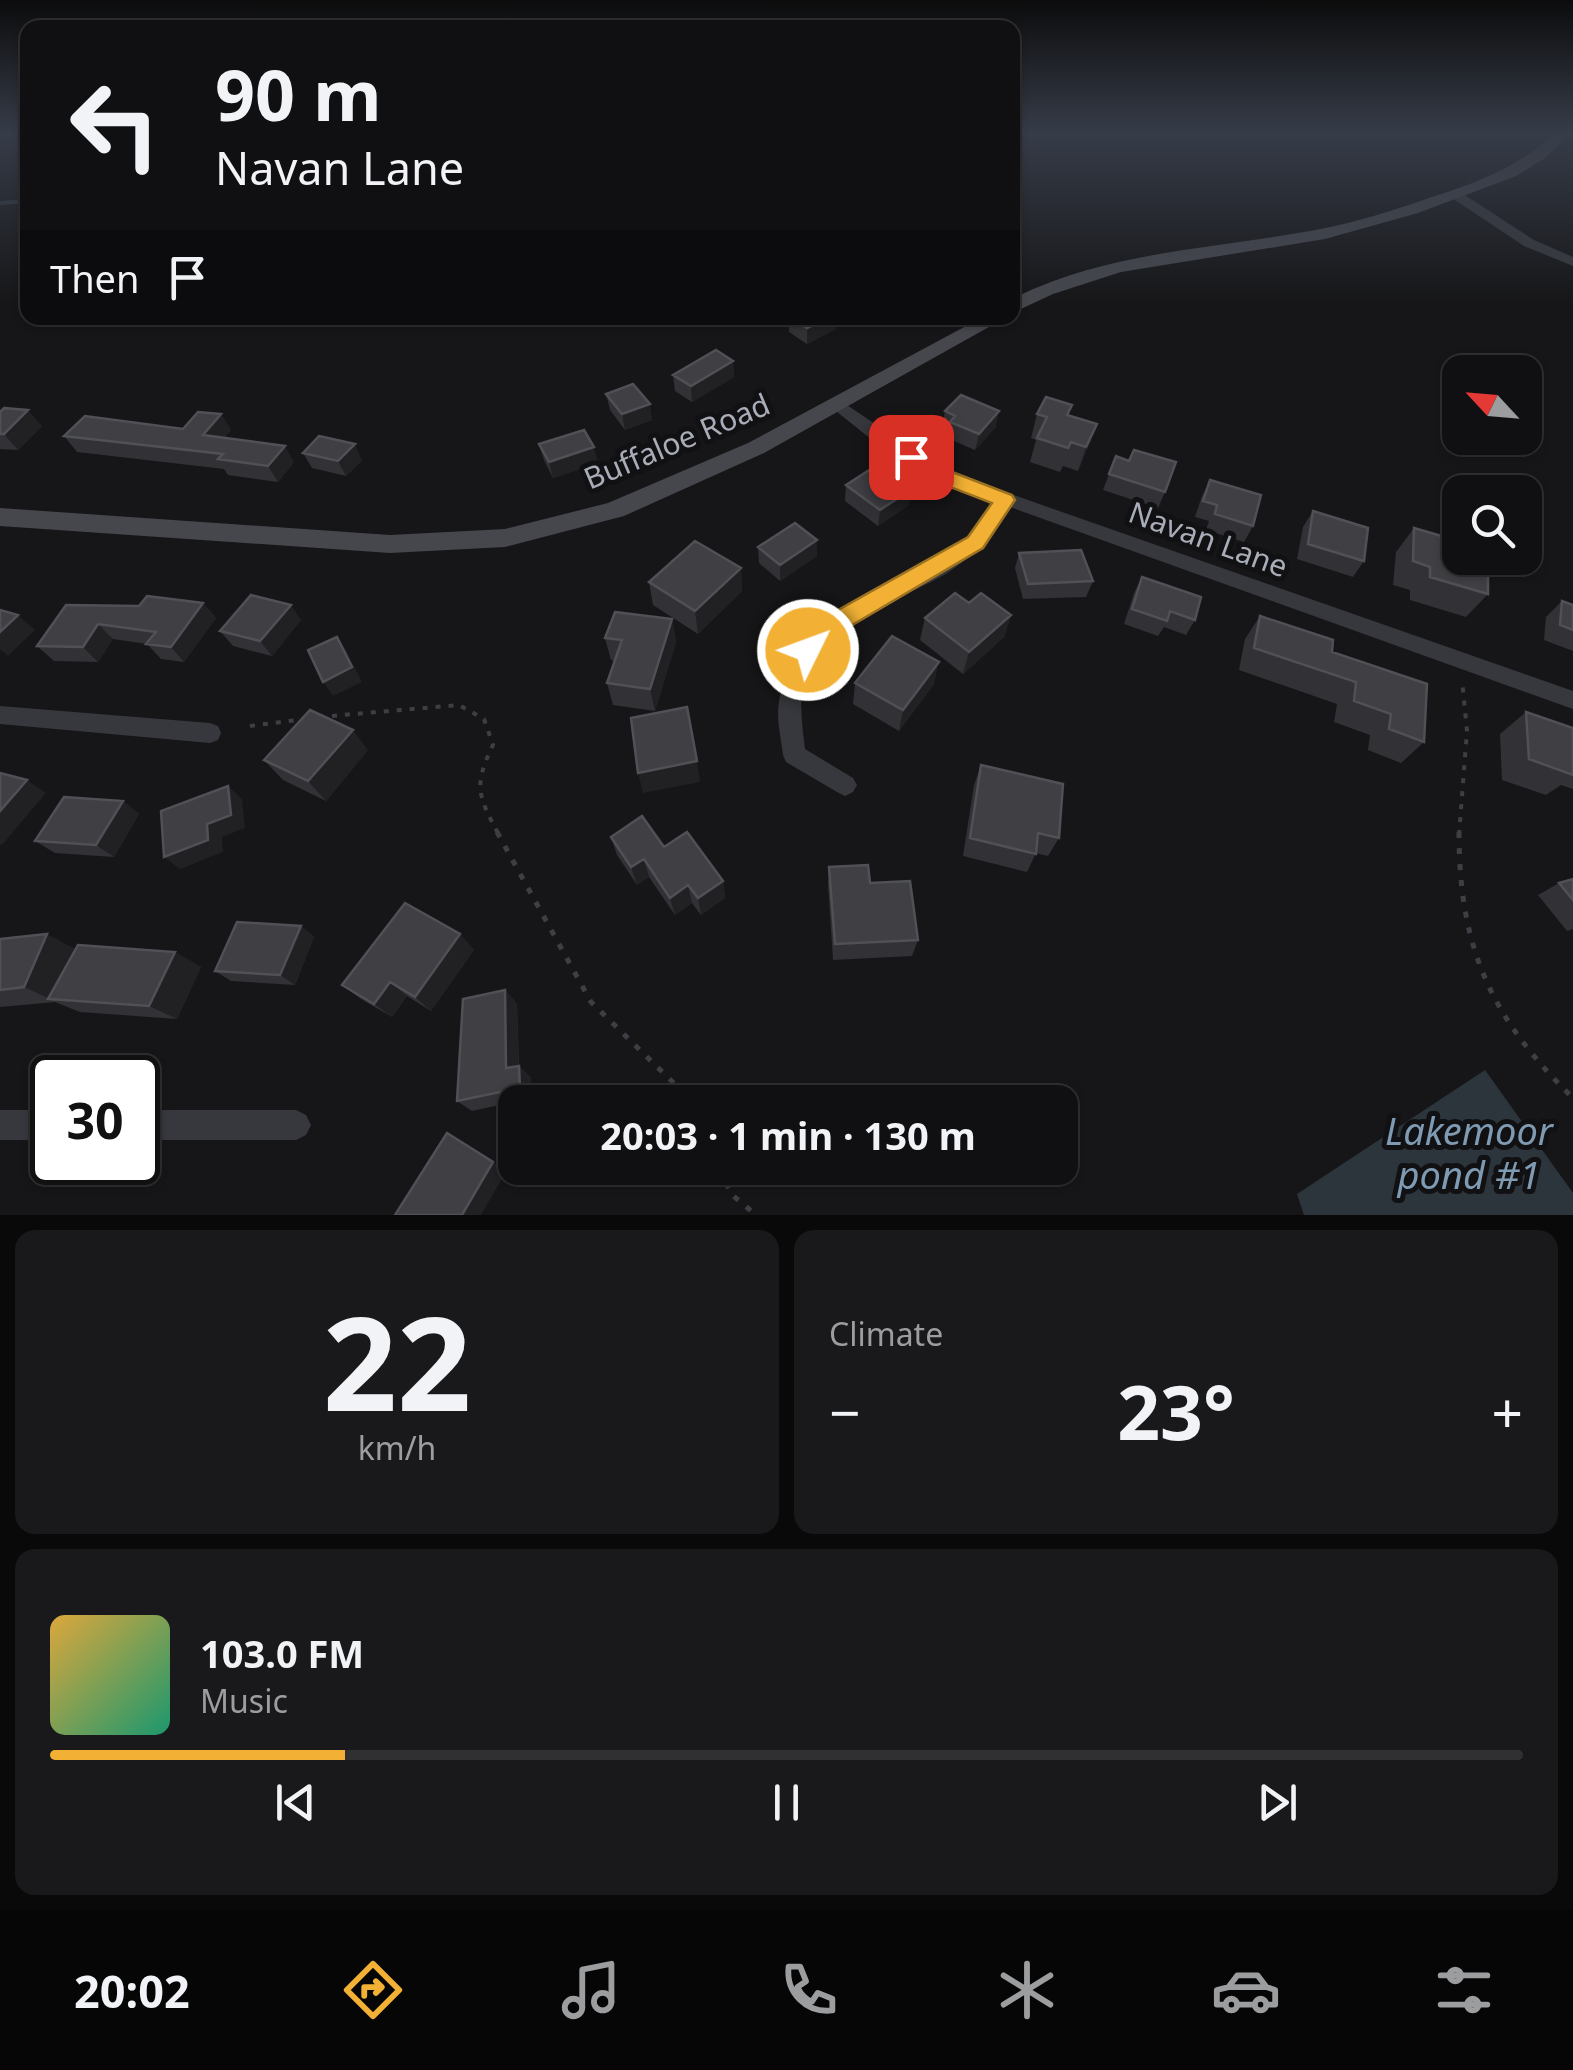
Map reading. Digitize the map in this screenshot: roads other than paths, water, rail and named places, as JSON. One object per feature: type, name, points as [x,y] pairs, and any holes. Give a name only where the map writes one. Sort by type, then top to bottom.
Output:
[{"type":"street","points":[[1020,304],[1098,272],[1312,236],[1401,214],[1471,189]]},
{"type":"street","points":[[1456,195],[1530,243],[1573,262]]},
{"type":"street","name":"Buffaloe Road","points":[[0,518],[390,544],[504,538],[615,510],[756,448],[982,325]]},
{"type":"street","name":"Navan Lane","points":[[838,404],[882,439],[940,475],[1573,700]]},
{"type":"street","points":[[845,784],[794,755],[786,720],[792,670],[824,630],[976,542],[1005,500]]},
{"type":"street","points":[[0,716],[210,733]]},
{"type":"street","points":[[0,1125],[30,1125]]},
{"type":"street","points":[[160,1125],[296,1125]]},
{"type":"water","name":"Lakemoor pond #1","points":[[1485,1070],[1573,1193],[1573,1215],[1304,1215],[1297,1194]]},
{"type":"waterway","points":[[0,203],[20,202]]}]
